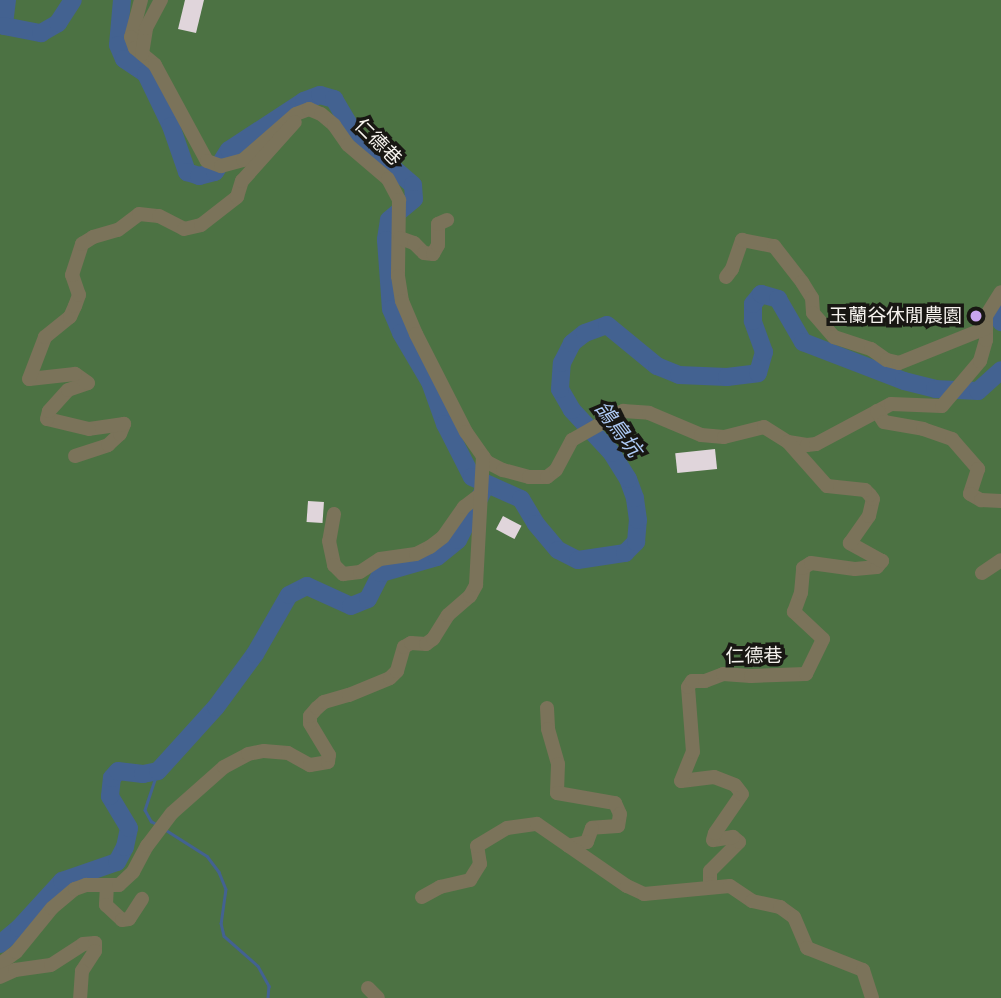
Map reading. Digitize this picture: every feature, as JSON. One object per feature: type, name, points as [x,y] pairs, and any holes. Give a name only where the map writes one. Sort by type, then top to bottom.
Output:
[{"type":"street","points":[[141,0],[131,37],[135,48],[155,65],[214,164],[243,160],[296,114]]},
{"type":"street","points":[[142,54],[146,28],[161,0]]},
{"type":"street","name":"仁德巷","points":[[296,114],[309,109],[328,119],[348,145],[388,179],[399,200],[398,276],[402,301],[416,334],[482,461],[529,477],[547,477],[556,471],[572,439],[622,411],[634,409],[701,435],[724,437],[764,427],[788,442],[827,486],[865,490],[873,499],[869,516],[850,543],[882,561],[877,567],[855,569],[811,563],[803,568],[801,593],[794,612],[824,639],[806,674],[723,674],[705,681],[692,681],[688,687],[693,752],[681,781],[714,777],[735,785],[742,794],[715,833],[713,840],[733,837],[738,842],[710,871],[710,885]]},
{"type":"street","points":[[75,456],[108,444],[120,434],[124,424],[89,429],[47,419],[49,411],[68,390],[88,383],[75,374],[29,379],[45,337],[70,317],[75,306],[79,295],[72,275],[82,244],[93,237],[118,230],[139,214],[159,216],[184,229],[201,225],[237,197],[242,181],[295,126],[296,114]]},
{"type":"street","points":[[400,238],[414,243],[424,253],[433,254],[438,245],[438,224],[447,220]]},
{"type":"street","points":[[726,277],[732,269],[742,240],[774,246],[812,298],[813,313],[834,337],[872,349],[887,360],[899,363],[986,328],[986,316],[1001,292]]},
{"type":"street","name":"仁德巷","points":[[788,442],[816,444],[891,404],[942,406],[980,361],[986,340],[986,328]]},
{"type":"street","points":[[877,411],[884,422],[923,429],[952,439],[978,469],[971,494],[981,500],[1001,501]]},
{"type":"street","points":[[0,964],[16,953],[52,908],[75,888],[119,885],[133,872],[160,827],[215,774],[248,754],[264,751],[288,753],[310,765],[328,762],[329,755],[310,723],[310,716],[324,702],[390,678],[397,671],[404,647],[411,643],[426,644],[433,639],[448,615],[470,596],[479,571],[482,461]]},
{"type":"street","points":[[334,514],[329,541],[334,565],[343,574],[360,572],[380,559],[416,554],[430,547],[443,537],[464,507],[480,495]]},
{"type":"street","points":[[982,573],[1001,560]]},
{"type":"street","points":[[547,708],[548,729],[558,764],[557,793],[615,803],[620,814],[618,827],[592,828],[587,842],[568,846]]},
{"type":"street","points":[[422,897],[440,887],[470,880],[480,864],[477,846],[507,828],[537,824],[627,886],[644,894],[710,885],[730,886],[752,901],[780,907],[794,917],[807,948],[863,970],[872,998]]},
{"type":"street","points":[[107,885],[106,905],[122,920],[129,919],[142,900]]},
{"type":"street","points":[[0,977],[15,970],[51,965],[83,944],[95,943],[95,951],[82,971],[80,998]]},
{"type":"green space","points":[[0,0],[1001,0],[1001,998],[0,998]]},
{"type":"building","points":[[185,0],[204,0],[196,33],[178,29]]},
{"type":"building","points":[[715,449],[717,469],[677,473],[675,453]]},
{"type":"building","points":[[308,501],[324,502],[322,523],[307,522]]},
{"type":"building","points":[[503,516],[522,526],[514,539],[496,529]]},
{"type":"waterway","points":[[7,0],[4,26],[41,33],[58,23],[73,0]]},
{"type":"waterway","name":"鴿鳥坑","points":[[122,0],[118,45],[124,59],[146,74],[171,126],[187,172],[199,176],[215,172],[229,150],[304,101],[320,95],[334,99],[356,136],[413,185],[414,199],[389,220],[386,240],[391,309],[401,333],[430,382],[445,424],[472,477],[521,499],[536,524],[558,550],[578,560],[625,553],[636,542],[638,520],[635,498],[628,479],[612,453],[572,410],[560,389],[562,363],[572,343],[585,333],[607,325],[657,366],[679,375],[727,377],[758,373],[764,352],[753,321],[753,304],[761,294],[778,299],[803,342],[904,381],[935,389],[978,391],[1001,370]]},
{"type":"waterway","points":[[0,30],[4,26]]},
{"type":"waterway","name":"鴿鳥坑","points":[[1001,312],[998,316],[1001,322]]},
{"type":"waterway","name":"鴿鳥坑","points":[[0,944],[19,928],[62,881],[117,862],[125,847],[129,828],[110,796],[112,778],[118,771],[143,774],[158,771],[216,707],[255,654],[289,595],[307,586],[351,606],[368,599],[381,573],[437,557],[458,540],[483,491]]},
{"type":"waterway","points":[[158,771],[145,810],[151,821],[158,825]]},
{"type":"waterway","points":[[166,830],[207,856],[219,872],[226,889],[221,923],[224,936],[258,966],[269,986],[268,998]]},
{"type":"place","name":"玉蘭谷休閒農園","points":[[976,316]]}]
